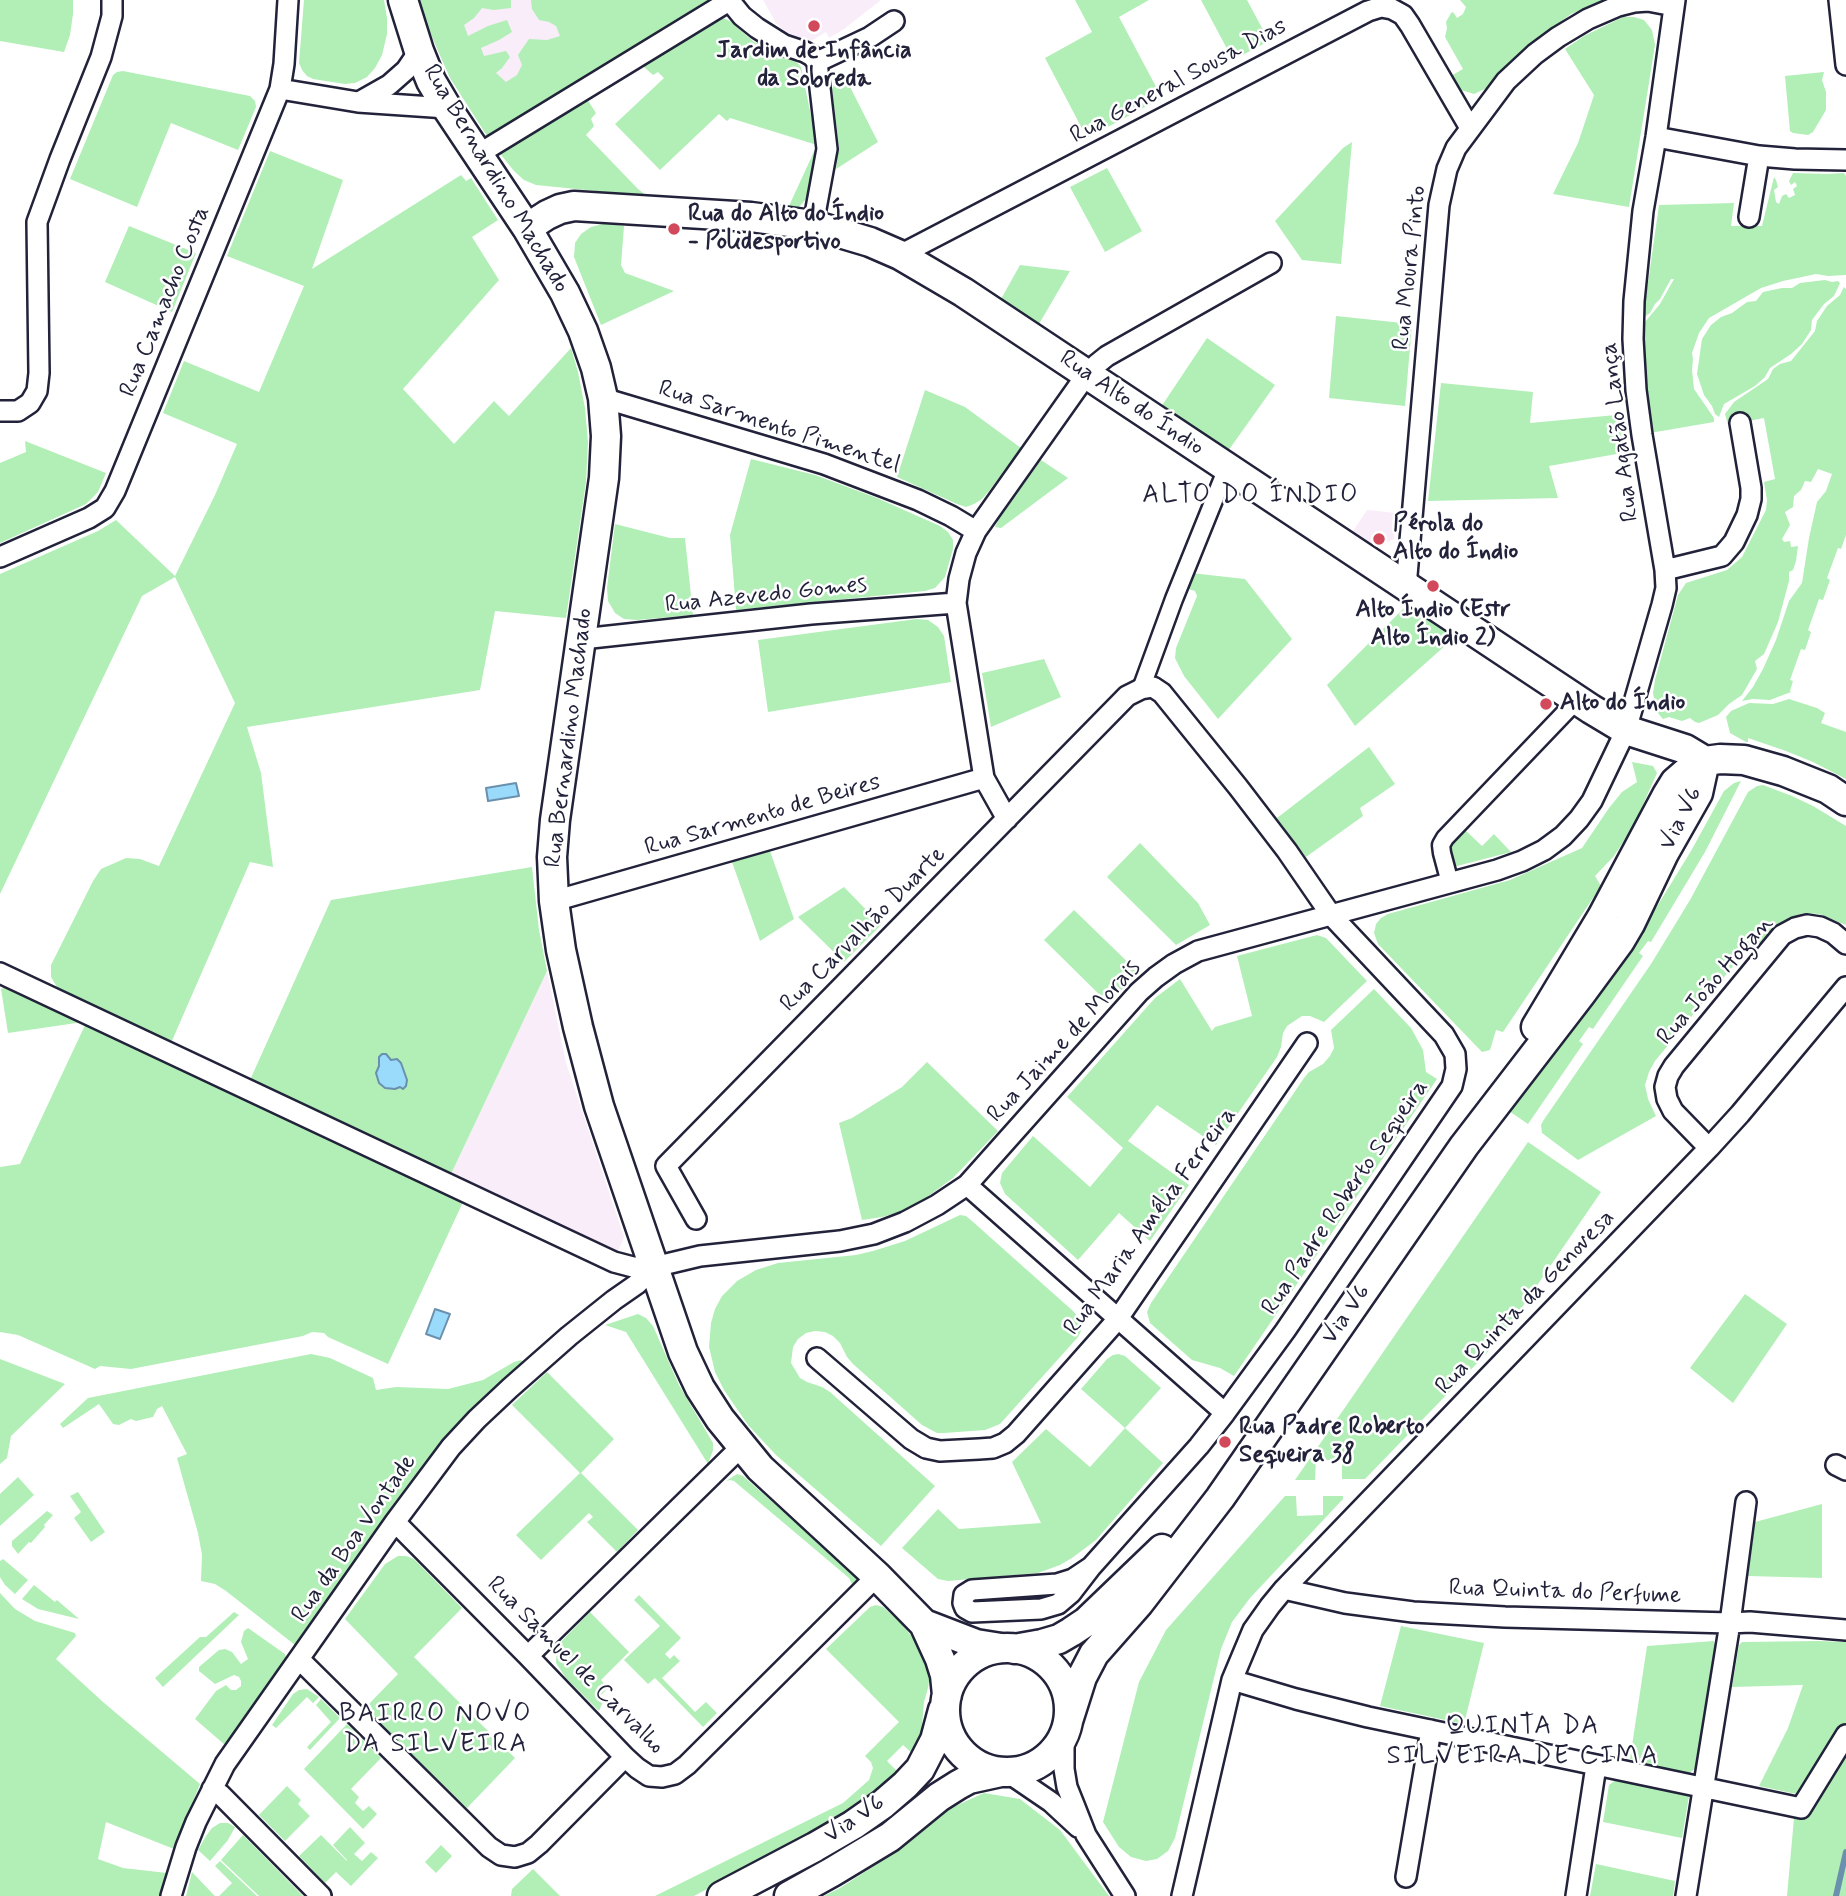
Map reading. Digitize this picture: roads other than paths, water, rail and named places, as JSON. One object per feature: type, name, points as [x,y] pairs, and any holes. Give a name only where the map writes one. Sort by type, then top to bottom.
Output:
[{"type":"main road","name":"Rua Bernardino Machado","points":[[403,0],[431,81],[527,228],[558,281],[583,331],[603,398],[606,436],[604,478],[552,857],[554,901],[561,950],[599,1106],[683,1352],[700,1388],[720,1419],[760,1468],[877,1576],[924,1624],[940,1659],[946,1699]]},
{"type":"main road","name":"Rua Alto do Índio","points":[[527,228],[547,215],[573,206],[751,217],[813,225],[870,242],[900,255],[963,292],[1626,730],[1685,749],[1705,761],[1744,760],[1783,771],[1828,789],[1846,802]]},
{"type":"main road","name":"Via V6","points":[[1066,1728],[1082,1677],[1094,1654],[1139,1603],[1230,1483],[1464,1146],[1602,967],[1630,924],[1664,853],[1698,793],[1705,761]]},
{"type":"main road","name":"Via V6","points":[[1009,1649],[1030,1647],[1059,1639],[1086,1622],[1230,1483]]},
{"type":"main road","name":"Rua Bernardino Machado","points":[[924,1624],[976,1644],[1009,1649]]},
{"type":"main road","points":[[1009,1649],[1032,1654],[1060,1678],[1067,1696],[1066,1728],[1054,1751],[1043,1761],[1022,1770],[1004,1772],[977,1765],[962,1753],[949,1733],[945,1717],[946,1699],[955,1676],[967,1662],[983,1653],[1009,1649]]},
{"type":"main road","name":"Via V6","points":[[722,1896],[843,1830],[890,1798],[920,1769],[929,1753],[946,1699]]},
{"type":"main road","name":"Via V6","points":[[789,1896],[890,1837],[939,1797],[968,1779],[1004,1772]]},
{"type":"street","points":[[0,411],[18,411],[30,403],[37,391],[37,222],[101,57],[112,16],[112,0]]},
{"type":"street","name":"Rua Camacho Costa","points":[[0,557],[89,518],[104,508],[115,491],[280,89],[288,0]]},
{"type":"street","points":[[1839,0],[1846,65]]},
{"type":"street","points":[[477,155],[729,1],[742,16],[764,33],[805,52],[817,62],[827,149],[813,225]]},
{"type":"street","name":"Rua Moura Pinto","points":[[1406,587],[1440,205],[1447,169],[1470,128],[1506,81],[1558,37],[1588,19],[1618,6],[1648,1],[1675,3]]},
{"type":"street","name":"Rua Agatão Lança","points":[[1626,730],[1666,587],[1636,390],[1633,339],[1636,267],[1643,211],[1675,3]]},
{"type":"street","name":"Rua General Sousa Dias","points":[[900,255],[1368,11],[1381,8],[1392,9],[1402,15],[1410,25],[1470,128]]},
{"type":"street","points":[[817,62],[870,37],[894,21]]},
{"type":"street","points":[[358,102],[389,85],[406,70],[419,51]]},
{"type":"street","points":[[280,89],[358,102],[447,108]]},
{"type":"street","points":[[1656,137],[1759,156],[1846,160]]},
{"type":"street","points":[[1749,217],[1759,156]]},
{"type":"street","points":[[1007,819],[984,778],[956,603],[959,579],[975,531],[1087,374],[1107,356],[1271,263]]},
{"type":"street","name":"Rua Sarmento Pimentel","points":[[603,398],[824,464],[918,500],[975,531]]},
{"type":"street","points":[[1665,570],[1721,556],[1734,542],[1747,515],[1751,499],[1740,424]]},
{"type":"street","points":[[1142,689],[1174,599],[1227,468]]},
{"type":"street","name":"Rua Azevedo Gomes","points":[[582,639],[811,614],[956,603]]},
{"type":"street","name":"Rua Padre Roberto Sequeira","points":[[1045,1608],[1066,1598],[1226,1413],[1452,1086],[1456,1069],[1455,1054],[1444,1035],[1331,915],[1279,840],[1162,693],[1153,687],[1142,689]]},
{"type":"street","name":"Rua Carvalhão Duarte","points":[[696,1219],[666,1166],[1126,696],[1142,689]]},
{"type":"street","points":[[1450,883],[1441,853],[1445,838],[1577,700]]},
{"type":"street","name":"Rua Jaime de Morais","points":[[654,1267],[700,1256],[840,1241],[874,1234],[905,1222],[967,1185],[1139,992],[1174,964],[1198,951],[1497,870],[1544,850],[1580,819],[1592,801],[1626,730]]},
{"type":"street","name":"Rua Sarmento de Beires","points":[[554,901],[984,778]]},
{"type":"street","name":"Rua João Hogan","points":[[1709,1148],[1674,1111],[1667,1099],[1665,1087],[1674,1066],[1782,935],[1807,925],[1833,933],[1846,944]]},
{"type":"street","points":[[0,973],[614,1262],[633,1267],[654,1267]]},
{"type":"street","name":"Rua Quinta da Genovesa","points":[[1182,1896],[1232,1680],[1253,1630],[1270,1606],[1284,1588],[1709,1148],[1846,987]]},
{"type":"street","name":"Rua Maria Amélia Ferreira","points":[[817,1357],[911,1440],[926,1448],[940,1451],[993,1448],[1005,1443],[1117,1320],[1307,1043]]},
{"type":"street","points":[[967,1185],[1117,1320],[1226,1413]]},
{"type":"street","name":"Rua da Boa Vontade","points":[[171,1896],[186,1847],[212,1788],[236,1748],[451,1447],[477,1419],[569,1336],[637,1284],[654,1267]]},
{"type":"street","points":[[528,1656],[741,1447]]},
{"type":"street","points":[[1686,1896],[1730,1623],[1746,1502]]},
{"type":"street","name":"Rua Samuel de Carvalho","points":[[395,1522],[625,1757],[649,1776],[675,1774],[877,1576]]},
{"type":"street","points":[[1040,1585],[1052,1592],[1052,1602],[1045,1608],[975,1612],[967,1610],[963,1603],[964,1595],[972,1590],[1065,1581],[1091,1567]]},
{"type":"street","name":"Rua Quinta do Perfume","points":[[1284,1588],[1345,1603],[1412,1612],[1506,1617],[1750,1622],[1846,1630]]},
{"type":"street","points":[[300,1660],[489,1847],[501,1855],[515,1857],[528,1853],[625,1757]]},
{"type":"street","points":[[1232,1680],[1296,1699],[1431,1730],[1801,1808],[1846,1735]]},
{"type":"street","points":[[1066,1728],[1063,1756],[1065,1778],[1086,1835],[1125,1896]]},
{"type":"street","points":[[1406,1877],[1431,1730]]},
{"type":"street","points":[[1576,1896],[1596,1766]]},
{"type":"street","points":[[1004,1772],[1051,1802],[1086,1835]]},
{"type":"street","points":[[212,1788],[321,1896]]},
{"type":"water","points":[[516,783],[519,796],[488,801],[486,788]]},
{"type":"water","points":[[382,1054],[401,1063],[407,1080],[403,1089],[385,1088],[379,1083],[376,1073]]},
{"type":"water","points":[[435,1309],[450,1314],[440,1339],[426,1334]]},
{"type":"waterway","points":[[1836,1896],[1846,1852]]},
{"type":"place","name":"Jardim de Infância da Sobreda","points":[[814,26]]},
{"type":"place","name":"Rua do Alto do Índio - Polidesportivo","points":[[674,229]]},
{"type":"place","name":"Pérola do Alto do Índio","points":[[1379,539]]},
{"type":"place","name":"Alto Índio (Estr Alto Índio 2)","points":[[1433,586]]},
{"type":"place","name":"Alto do Índio","points":[[1546,704]]},
{"type":"place","name":"Rua Padre Roberto Sequeira 38","points":[[1225,1442]]},
{"type":"district","name":"ALTO DO ÍNDIO","points":[[1251,497]]},
{"type":"district","name":"BAIRRO NOVO DA SILVEIRA","points":[[436,1731]]},
{"type":"district","name":"QUINTA DA SILVEIRA DE CIMA","points":[[1523,1743]]}]
